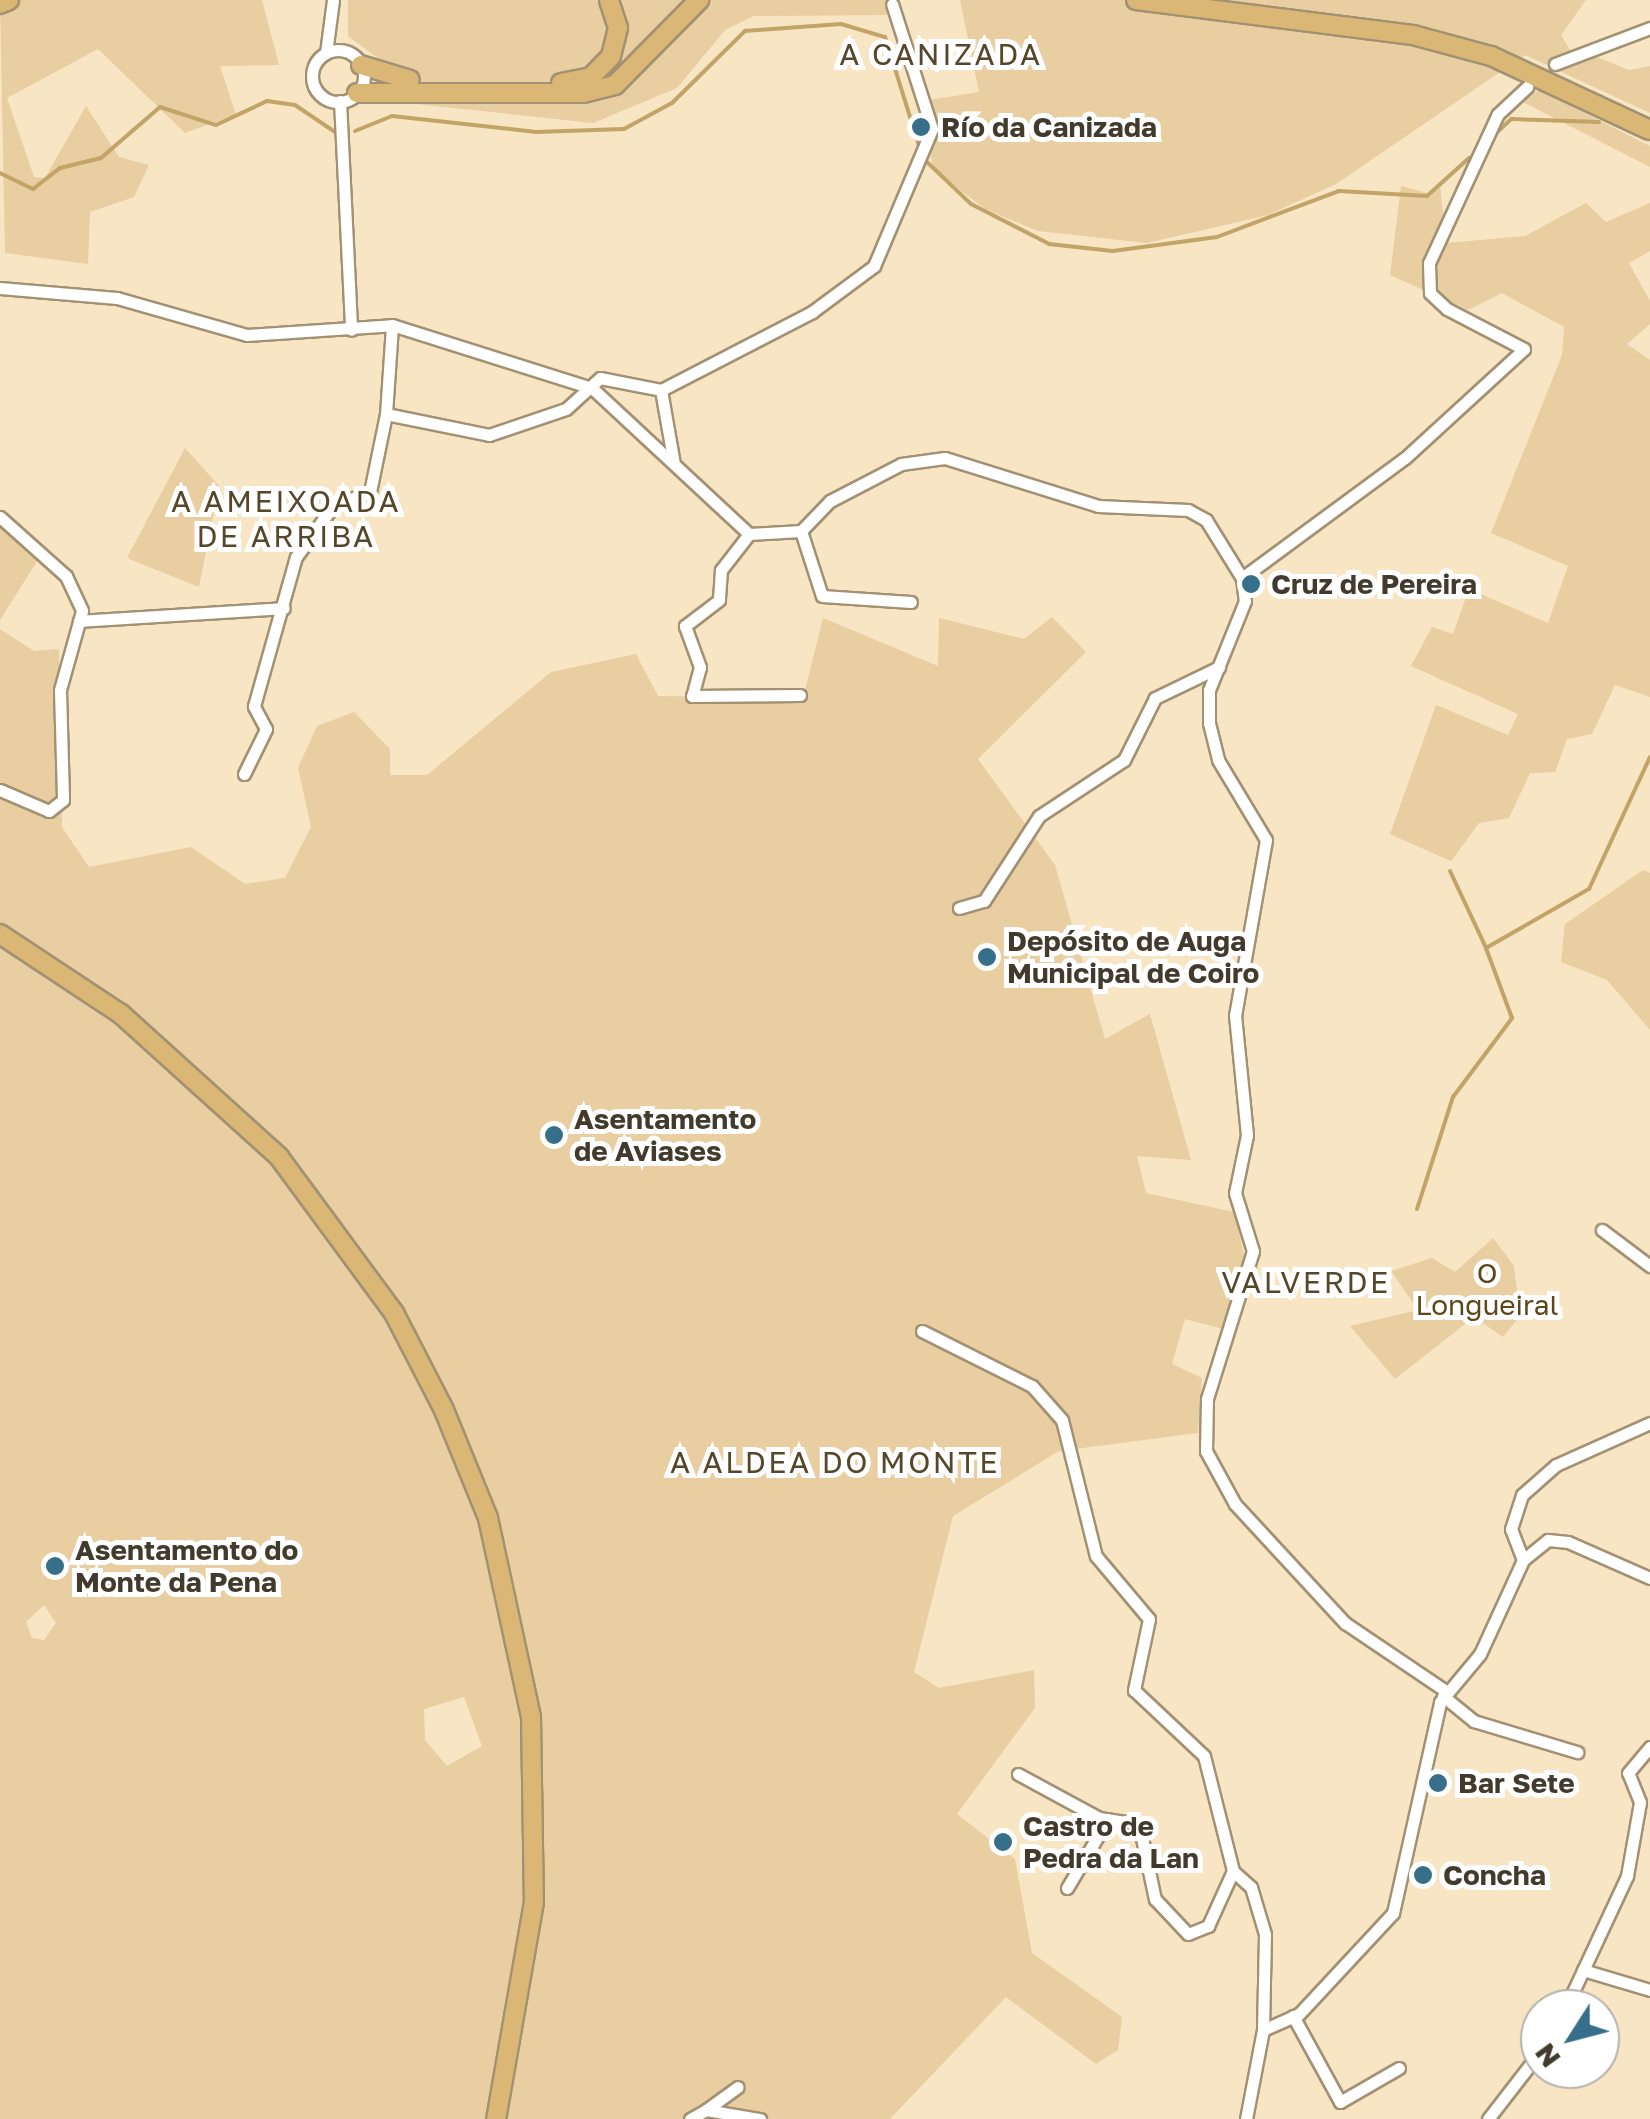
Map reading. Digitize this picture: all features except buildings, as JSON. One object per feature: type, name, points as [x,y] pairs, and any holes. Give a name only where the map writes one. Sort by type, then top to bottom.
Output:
[{"type":"highway","points":[[0,4],[9,0]]},
{"type":"highway","points":[[356,59],[405,80],[578,82],[602,69],[616,43],[609,0]]},
{"type":"highway","points":[[349,98],[615,85],[699,0]]},
{"type":"highway","points":[[1136,0],[1413,35],[1562,85],[1650,130]]},
{"type":"highway","points":[[0,937],[32,956],[207,1085],[322,1208],[394,1313],[488,1518],[531,1717],[536,1824],[516,2034],[496,2119]]},
{"type":"street","points":[[333,0],[334,16],[326,53],[314,83],[349,98]]},
{"type":"street","points":[[386,414],[489,435],[528,428],[612,376],[661,390],[812,312],[874,266],[904,214],[932,129],[892,4]]},
{"type":"street","points":[[334,16],[356,59],[349,98],[351,330]]},
{"type":"street","points":[[1555,64],[1650,28]]},
{"type":"street","points":[[326,53],[356,59]]},
{"type":"street","points":[[1242,578],[1406,458],[1524,349],[1430,293],[1429,262],[1498,114],[1528,87]]},
{"type":"street","points":[[0,288],[117,298],[248,335],[392,326],[592,388],[750,534],[802,531],[830,500],[887,471],[944,458],[1098,506],[1188,510],[1221,538],[1242,578],[1245,601],[1219,667],[1209,723],[1218,760],[1266,840],[1235,1015],[1248,1135],[1234,1194],[1253,1251],[1207,1399],[1206,1451],[1235,1504],[1344,1623],[1444,1694],[1474,1721],[1577,1752]]},
{"type":"street","points":[[244,774],[266,729],[254,706],[296,557],[333,506],[370,492],[386,414],[392,326]]},
{"type":"street","points":[[661,390],[674,464]]},
{"type":"street","points":[[0,517],[66,576],[79,621],[60,690],[63,800],[49,812],[0,790]]},
{"type":"street","points":[[802,531],[822,596],[911,602]]},
{"type":"street","points":[[750,534],[721,570],[719,600],[685,626],[700,667],[692,696],[800,695]]},
{"type":"street","points":[[79,621],[284,608]]},
{"type":"street","points":[[959,908],[984,901],[1039,816],[1124,760],[1155,698],[1219,667]]},
{"type":"street","points":[[1602,1230],[1650,1266]]},
{"type":"street","points":[[922,1331],[1032,1386],[1062,1420],[1096,1556],[1149,1619],[1134,1690],[1204,1756],[1233,1871],[1251,1887],[1265,1934],[1257,1994],[1263,2030],[1246,2119]]},
{"type":"street","points":[[1523,1560],[1511,1529],[1522,1495],[1556,1466],[1650,1423]]},
{"type":"street","points":[[1263,2030],[1292,2016],[1374,1944],[1393,1913],[1444,1694],[1480,1654],[1523,1560],[1548,1540],[1568,1542],[1650,1578]]},
{"type":"street","points":[[1574,1989],[1626,1876],[1640,1802],[1628,1773],[1650,1746]]},
{"type":"street","points":[[1018,1774],[1108,1819],[1140,1824],[1155,1900],[1188,1934],[1208,1926],[1233,1871]]},
{"type":"street","points":[[1067,1888],[1108,1819]]},
{"type":"street","points":[[1583,1970],[1650,1990]]},
{"type":"street","points":[[1292,2016],[1340,2102],[1399,2068]]},
{"type":"street","points":[[1491,2118],[1520,2079]]},
{"type":"street","points":[[690,2119],[738,2087]]},
{"type":"street","points":[[706,2110],[760,2119]]},
{"type":"green space","points":[[0,0],[262,0],[279,65],[220,66],[236,115],[185,133],[98,49],[7,98],[34,177],[45,178],[86,106],[119,157],[149,165],[134,197],[90,212],[88,264],[5,253]]},
{"type":"green space","points":[[348,0],[889,0],[887,15],[754,16],[725,30],[677,88],[593,123],[416,104],[395,71],[348,36]]},
{"type":"green space","points":[[960,0],[1586,0],[1561,35],[1570,50],[1547,65],[1525,55],[1336,184],[1268,215],[1147,243],[1038,231],[985,209],[933,169],[923,101],[979,92]]},
{"type":"green space","points":[[1592,55],[1629,70],[1650,66],[1650,113],[1555,69]]},
{"type":"green space","points":[[1539,90],[1650,146],[1650,167],[1523,102]]},
{"type":"green space","points":[[1440,185],[1446,243],[1525,236],[1586,203],[1606,222],[1650,203],[1650,251],[1629,263],[1650,301],[1650,324],[1627,344],[1650,360],[1650,697],[1615,685],[1592,734],[1567,739],[1555,772],[1530,773],[1509,818],[1479,823],[1451,861],[1390,834],[1436,705],[1508,735],[1518,714],[1411,666],[1432,627],[1453,634],[1469,589],[1548,623],[1568,566],[1491,533],[1562,355],[1564,327],[1502,293],[1468,310],[1390,275],[1401,186],[1427,193]]},
{"type":"green space","points":[[185,448],[219,486],[199,587],[127,558]]},
{"type":"green space","points":[[0,526],[41,555],[0,620]]},
{"type":"green space","points":[[1052,617],[1086,652],[978,759],[1055,865],[1105,1039],[1150,1014],[1191,1160],[1137,1156],[1146,1193],[1234,1212],[1245,1259],[1227,1330],[1185,1319],[1172,1364],[1202,1378],[1198,1433],[1059,1451],[953,1516],[914,1672],[939,1688],[1034,1670],[1035,1708],[957,1814],[1015,1859],[1032,1953],[1122,2017],[1118,2050],[1096,2064],[1006,1997],[890,2119],[0,2119],[0,629],[34,651],[59,649],[62,827],[89,867],[191,847],[245,884],[285,878],[311,827],[298,768],[317,726],[354,712],[390,749],[390,775],[427,775],[551,672],[636,654],[658,696],[803,698],[823,618],[938,666],[939,618],[1024,639]],"holes":[[[44,1605],[56,1623],[44,1640],[32,1638],[26,1622]],[[464,1697],[482,1746],[447,1766],[425,1740],[424,1709]]]},
{"type":"green space","points":[[1643,870],[1650,873],[1650,1030],[1607,980],[1561,962],[1565,924]]},
{"type":"green space","name":"O Longueiral","points":[[1493,1238],[1514,1266],[1520,1316],[1503,1337],[1474,1317],[1395,1379],[1350,1326],[1418,1310],[1391,1271],[1432,1258],[1455,1272]]},
{"type":"waterway","points":[[355,131],[392,116],[536,132],[624,129],[672,103],[745,31],[841,24],[885,37],[920,149]]},
{"type":"waterway","points":[[0,173],[33,189],[60,168],[101,158],[160,107],[216,125],[267,101],[295,105],[335,132]]},
{"type":"waterway","points":[[1493,136],[1511,119],[1599,122]]},
{"type":"waterway","points":[[927,162],[971,204],[1049,244],[1113,251],[1217,237],[1339,191],[1427,196],[1469,158]]},
{"type":"waterway","points":[[1417,1209],[1453,1097],[1512,1018],[1486,948],[1589,889],[1650,757]]},
{"type":"waterway","points":[[1450,871],[1486,948]]},
{"type":"place","name":"Río da Canizada","points":[[921,127]]},
{"type":"place","name":"Cruz de Pereira","points":[[1251,584]]},
{"type":"place","name":"Depósito de Auga Municipal de Coiro","points":[[987,957]]},
{"type":"place","name":"Asentamento de Aviases","points":[[554,1135]]},
{"type":"place","name":"Asentamento do Monte da Pena","points":[[55,1566]]},
{"type":"place","name":"Bar Sete","points":[[1438,1783]]},
{"type":"place","name":"Castro de Pedra da Lan","points":[[1003,1842]]},
{"type":"place","name":"Concha","points":[[1423,1875]]},
{"type":"district","name":"A CANIZADA","points":[[941,54]]},
{"type":"district","name":"A AMEIXOADA DE ARRIBA","points":[[286,518]]},
{"type":"district","name":"VALVERDE","points":[[1306,1282]]},
{"type":"district","name":"A ALDEA DO MONTE","points":[[835,1462]]}]
